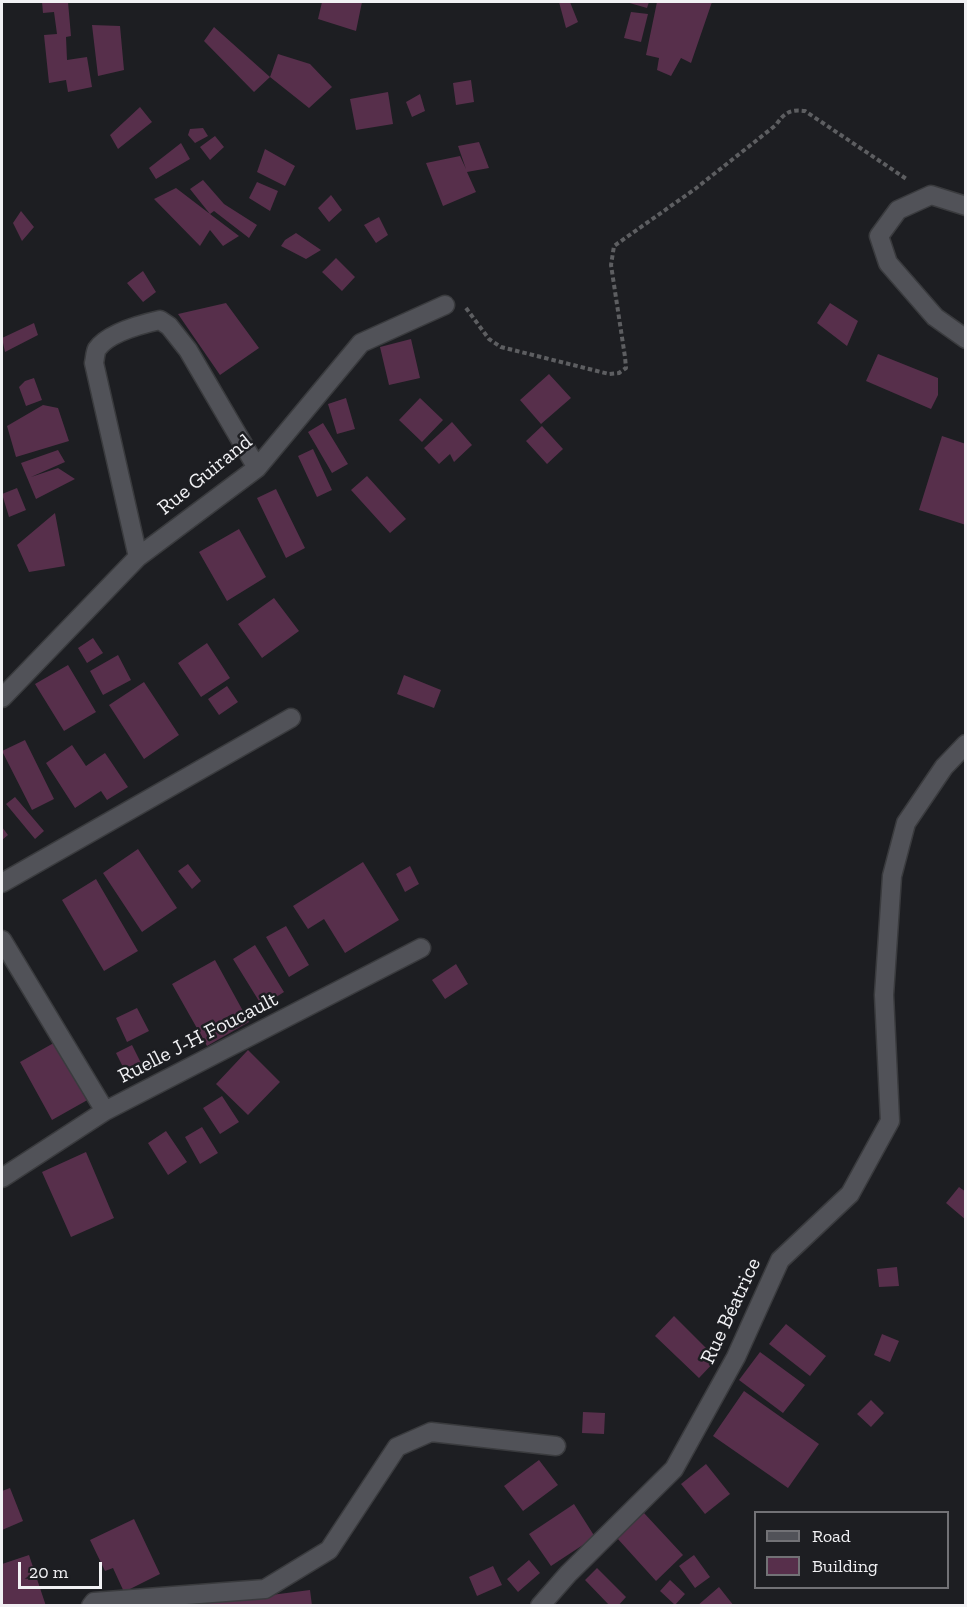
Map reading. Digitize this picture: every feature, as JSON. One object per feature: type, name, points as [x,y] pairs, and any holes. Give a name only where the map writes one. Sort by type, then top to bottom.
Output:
[{"type":"street","points":[[966,206],[931,195],[898,210],[879,236],[888,263],[935,317],[966,339]]},
{"type":"street","name":"Rue Guirand","points":[[2,698],[138,557],[257,468],[361,342],[445,305]]},
{"type":"street","points":[[138,557],[94,363],[96,351],[106,339],[141,324],[159,320],[169,326],[188,350],[257,468]]},
{"type":"street","points":[[2,883],[291,717]]},
{"type":"street","name":"Rue Béatrice","points":[[540,1605],[568,1574],[674,1469],[736,1358],[780,1260],[850,1194],[890,1121],[884,995],[892,876],[906,823],[944,767],[966,744]]},
{"type":"street","points":[[2,940],[105,1111]]},
{"type":"street","name":"Ruelle J-H Foucault","points":[[2,1178],[105,1111],[421,948]]},
{"type":"street","points":[[91,1605],[94,1602],[266,1589],[329,1550],[397,1447],[431,1432],[556,1446]]},
{"type":"path","points":[[445,305],[458,303],[468,310],[489,339],[501,347],[609,374],[619,373],[626,368],[611,265],[614,246],[695,189],[776,125],[784,114],[795,110],[805,111],[931,195]]},
{"type":"building","points":[[42,2],[68,2],[71,36],[66,37],[67,60],[87,57],[92,87],[68,92],[66,80],[49,83],[44,35],[57,34],[54,12],[43,13]]},
{"type":"building","points":[[322,2],[362,2],[356,31],[318,19]]},
{"type":"building","points":[[559,2],[570,2],[578,22],[566,28]]},
{"type":"building","points":[[626,2],[649,2],[647,8]]},
{"type":"building","points":[[657,2],[712,2],[691,63],[681,58],[671,76],[657,70],[659,58],[646,55]]},
{"type":"building","points":[[631,12],[648,14],[641,42],[624,38]]},
{"type":"building","points":[[92,25],[120,26],[124,70],[98,76]]},
{"type":"building","points":[[214,27],[270,77],[254,92],[204,41]]},
{"type":"building","points":[[278,54],[310,64],[332,87],[309,108],[270,77]]},
{"type":"building","points":[[471,80],[474,102],[456,105],[453,83]]},
{"type":"building","points":[[388,92],[393,124],[356,130],[350,99]]},
{"type":"building","points":[[420,94],[425,111],[412,117],[406,102]]},
{"type":"building","points":[[140,107],[152,122],[118,149],[110,135]]},
{"type":"building","points":[[203,128],[208,136],[195,143],[188,135],[190,129]]},
{"type":"building","points":[[215,136],[224,147],[210,160],[200,147]]},
{"type":"building","points":[[479,142],[489,168],[467,172],[476,192],[443,206],[426,163],[460,156],[466,169],[458,146]]},
{"type":"building","points":[[181,143],[190,159],[156,179],[149,168]]},
{"type":"building","points":[[265,149],[295,166],[285,186],[257,172]]},
{"type":"building","points":[[203,180],[224,204],[257,225],[249,238],[214,211],[210,214],[190,189]]},
{"type":"building","points":[[257,182],[278,191],[270,211],[249,198]]},
{"type":"building","points":[[176,188],[239,236],[223,246],[210,230],[200,246],[154,199]]},
{"type":"building","points":[[331,195],[342,210],[329,222],[318,208]]},
{"type":"building","points":[[21,211],[34,227],[22,241],[13,223]]},
{"type":"building","points":[[379,217],[388,235],[376,243],[364,225]]},
{"type":"building","points":[[296,233],[321,250],[306,259],[281,246],[285,240]]},
{"type":"building","points":[[336,258],[355,277],[342,291],[322,272]]},
{"type":"building","points":[[143,271],[156,292],[143,302],[127,283]]},
{"type":"building","points":[[226,303],[259,348],[220,375],[178,314]]},
{"type":"building","points":[[830,303],[858,321],[847,346],[817,323]]},
{"type":"building","points":[[34,323],[38,335],[5,352],[2,338]]},
{"type":"building","points":[[411,339],[420,378],[389,385],[380,347]]},
{"type":"building","points":[[878,354],[938,378],[938,395],[931,409],[866,381]]},
{"type":"building","points":[[549,374],[571,398],[541,424],[520,400]]},
{"type":"building","points":[[34,378],[42,400],[26,406],[19,387],[25,381]]},
{"type":"building","points":[[346,398],[355,429],[337,434],[328,404]]},
{"type":"building","points":[[420,398],[443,420],[422,442],[399,420]]},
{"type":"building","points":[[43,405],[58,408],[69,441],[16,457],[7,426]]},
{"type":"building","points":[[452,422],[472,445],[454,462],[450,454],[439,464],[424,448]]},
{"type":"building","points":[[323,423],[348,464],[332,473],[308,432]]},
{"type":"building","points":[[542,426],[563,449],[547,464],[526,441]]},
{"type":"building","points":[[942,436],[966,444],[966,525],[919,510]]},
{"type":"building","points":[[313,449],[332,490],[317,497],[298,456]]},
{"type":"building","points":[[58,450],[65,462],[31,477],[58,468],[75,479],[36,499],[21,463]]},
{"type":"building","points":[[367,476],[406,519],[390,533],[351,490]]},
{"type":"building","points":[[17,488],[26,510],[9,517],[2,494]]},
{"type":"building","points":[[276,489],[305,548],[286,558],[257,498]]},
{"type":"building","points":[[55,513],[65,566],[29,572],[17,545]]},
{"type":"building","points":[[239,529],[266,577],[227,601],[199,552]]},
{"type":"building","points":[[274,598],[299,631],[262,658],[238,624]]},
{"type":"building","points":[[93,638],[103,653],[87,663],[78,648]]},
{"type":"building","points":[[207,643],[230,678],[201,697],[178,663]]},
{"type":"building","points":[[118,655],[131,680],[103,695],[90,671]]},
{"type":"building","points":[[68,665],[96,712],[64,731],[35,684]]},
{"type":"building","points":[[404,675],[441,690],[434,708],[397,694]]},
{"type":"building","points":[[144,682],[179,735],[144,759],[109,705]]},
{"type":"building","points":[[227,686],[238,702],[219,715],[208,699]]},
{"type":"building","points":[[25,740],[54,799],[32,810],[2,751]]},
{"type":"building","points":[[72,745],[86,766],[105,753],[128,787],[107,800],[101,791],[75,808],[46,763]]},
{"type":"building","points":[[15,797],[44,831],[35,839],[6,804]]},
{"type":"building","points":[[2,827],[8,835],[2,840]]},
{"type":"building","points":[[138,849],[177,908],[142,932],[103,873]]},
{"type":"building","points":[[363,862],[399,920],[345,953],[324,919],[308,929],[293,906]]},
{"type":"building","points":[[188,864],[201,881],[192,889],[178,871]]},
{"type":"building","points":[[410,866],[419,884],[405,892],[396,874]]},
{"type":"building","points":[[96,879],[138,951],[104,971],[62,900]]},
{"type":"building","points":[[286,926],[309,965],[289,977],[266,937]]},
{"type":"building","points":[[255,945],[284,992],[262,1006],[233,959]]},
{"type":"building","points":[[215,960],[249,1022],[207,1046],[172,984]]},
{"type":"building","points":[[456,964],[468,984],[445,999],[432,980]]},
{"type":"building","points":[[137,1008],[149,1031],[127,1042],[116,1018]]},
{"type":"building","points":[[59,1040],[91,1098],[52,1120],[20,1062]]},
{"type":"building","points":[[132,1045],[142,1065],[126,1073],[116,1053]]},
{"type":"building","points":[[248,1050],[280,1082],[248,1115],[216,1084]]},
{"type":"building","points":[[222,1096],[239,1122],[220,1134],[203,1108]]},
{"type":"building","points":[[202,1127],[218,1153],[200,1164],[185,1137]]},
{"type":"building","points":[[166,1131],[187,1162],[168,1175],[148,1143]]},
{"type":"building","points":[[86,1152],[114,1218],[71,1237],[42,1172]]},
{"type":"building","points":[[959,1187],[966,1192],[966,1220],[946,1203]]},
{"type":"building","points":[[897,1267],[899,1286],[879,1287],[877,1269]]},
{"type":"building","points":[[674,1316],[717,1359],[699,1378],[655,1336]]},
{"type":"building","points":[[786,1324],[826,1356],[810,1376],[769,1344]]},
{"type":"building","points":[[882,1334],[899,1341],[890,1362],[874,1355]]},
{"type":"building","points":[[760,1352],[805,1385],[783,1413],[739,1380]]},
{"type":"building","points":[[744,1391],[819,1444],[788,1488],[713,1436]]},
{"type":"building","points":[[871,1400],[884,1413],[871,1427],[857,1414]]},
{"type":"building","points":[[583,1412],[605,1413],[604,1434],[582,1433]]},
{"type":"building","points":[[539,1460],[558,1485],[523,1511],[504,1486]]},
{"type":"building","points":[[706,1464],[730,1494],[705,1514],[681,1484]]},
{"type":"building","points":[[10,1488],[23,1521],[2,1530],[2,1491]]},
{"type":"building","points":[[574,1504],[595,1537],[551,1566],[529,1534]]},
{"type":"building","points":[[644,1513],[683,1555],[656,1581],[617,1538]]},
{"type":"building","points":[[134,1519],[160,1574],[124,1592],[113,1568],[105,1571],[90,1540]]},
{"type":"building","points":[[29,1555],[46,1606],[2,1606],[2,1564]]},
{"type":"building","points":[[694,1555],[710,1577],[695,1588],[679,1566]]},
{"type":"building","points":[[529,1560],[540,1573],[518,1592],[507,1579]]},
{"type":"building","points":[[493,1566],[502,1585],[477,1596],[469,1577]]},
{"type":"building","points":[[597,1568],[626,1597],[618,1606],[610,1606],[585,1580]]},
{"type":"building","points":[[670,1580],[685,1594],[675,1605],[660,1591]]},
{"type":"building","points":[[719,1587],[734,1606],[697,1606]]},
{"type":"building","points":[[310,1590],[312,1606],[201,1606],[201,1604]]}]
